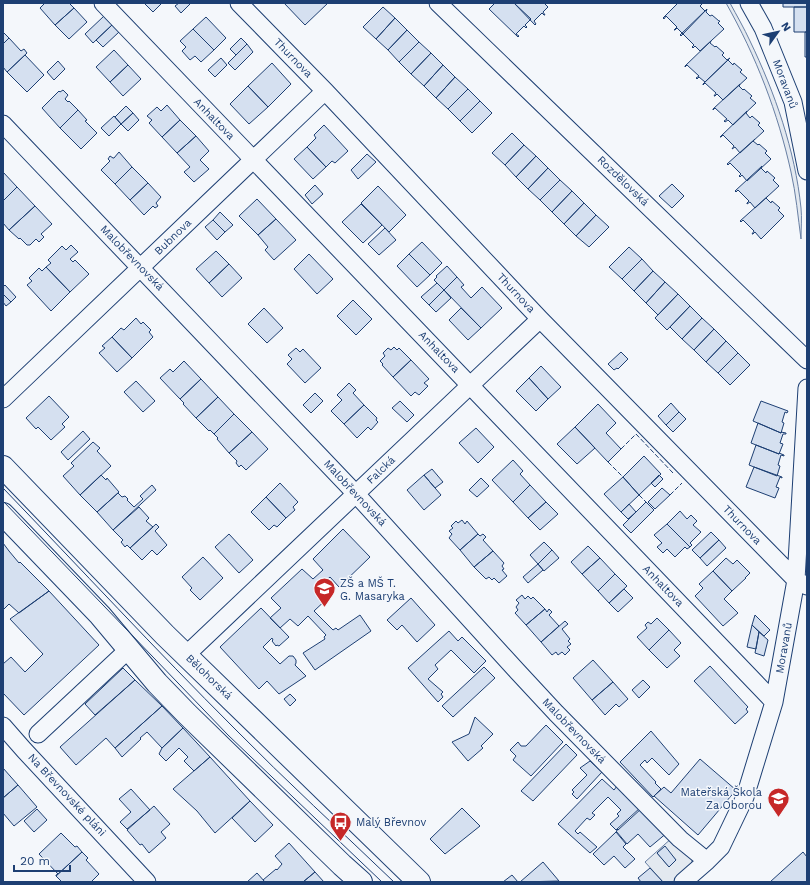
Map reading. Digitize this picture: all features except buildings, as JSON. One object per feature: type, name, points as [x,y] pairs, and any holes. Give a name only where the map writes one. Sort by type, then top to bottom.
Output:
[{"type":"main road","name":"Bělohorská","points":[[3,466],[165,635],[419,882]]},
{"type":"main road","points":[[3,514],[100,615],[157,683],[187,714],[361,882]]},
{"type":"street","name":"Anhaltova","points":[[103,3],[774,702]]},
{"type":"street","name":"Thurnova","points":[[239,3],[325,91],[540,319],[801,583]]},
{"type":"street","name":"Rozdělovská","points":[[440,3],[807,360]]},
{"type":"street","name":"Moravanů","points":[[749,3],[763,28],[793,102],[807,171]]},
{"type":"street","name":"Bubnova","points":[[3,399],[325,91]]},
{"type":"street","name":"Malobřevnovská","points":[[3,124],[356,494],[551,708],[680,839],[707,861]]},
{"type":"street","name":"Falcká","points":[[186,655],[540,319]]},
{"type":"street","name":"Moravanů","points":[[683,882],[721,847],[745,797],[774,702],[801,583],[807,388]]},
{"type":"street","points":[[38,734],[129,649]]},
{"type":"street","name":"Na Břevnovské pláni","points":[[3,726],[147,882]]},
{"type":"shaded area","points":[[726,3],[730,3],[750,41],[768,81],[783,122],[798,186],[801,212],[801,239],[793,180],[780,128],[765,85],[747,43]]},
{"type":"shaded area","points":[[673,837],[690,857],[692,860],[692,865],[675,882],[663,882],[645,862]],"holes":[[[664,847],[676,860],[669,867],[657,853]]]},
{"type":"tram line","points":[[3,488],[234,728],[394,882]]},
{"type":"tram line","points":[[3,501],[228,735],[382,882]]},
{"type":"fence","points":[[621,449],[636,434],[673,473]]},
{"type":"fence","points":[[608,462],[623,477]]},
{"type":"fence","points":[[670,495],[682,483]]},
{"type":"fence","points":[[639,495],[646,502]]},
{"type":"place","name":"ZŠ a MŠ T. G. Masaryka","points":[[324,608]]},
{"type":"place","name":"Mateřská Škola Za Oborou","points":[[778,818]]},
{"type":"place","name":"Malý Břevnov","points":[[340,842]]}]
